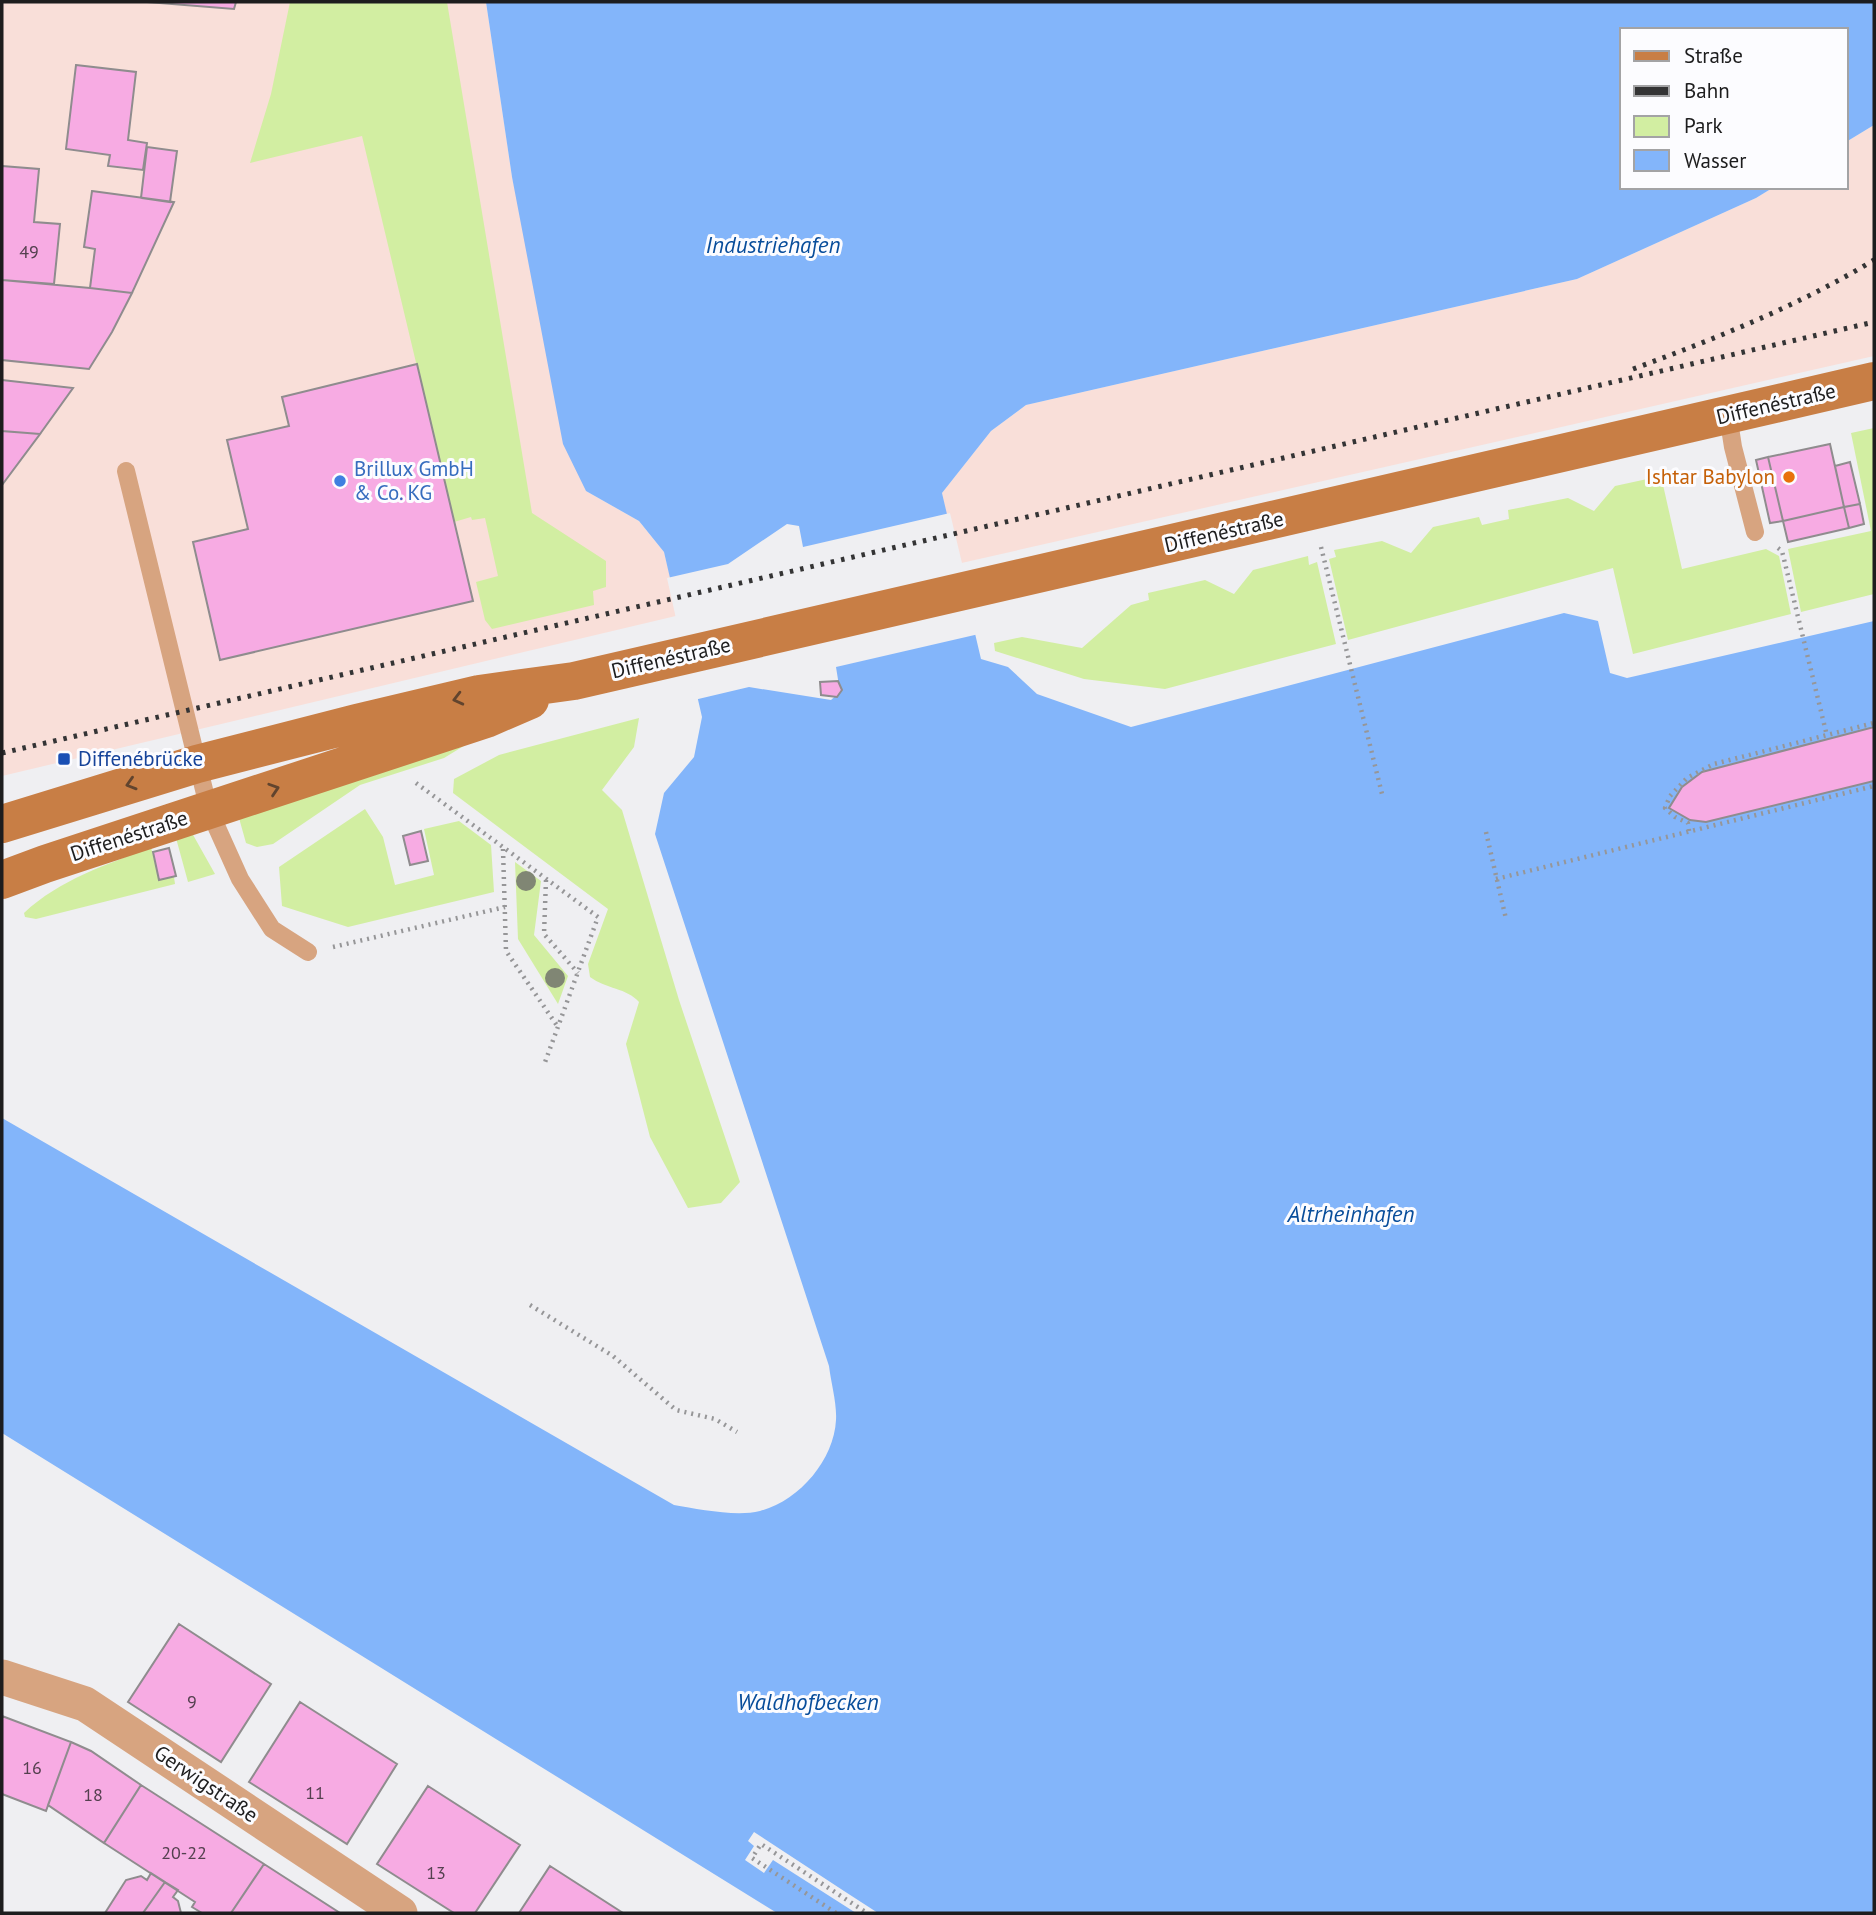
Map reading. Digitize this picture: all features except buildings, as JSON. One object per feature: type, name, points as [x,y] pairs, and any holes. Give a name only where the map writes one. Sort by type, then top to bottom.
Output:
[{"type":"main road","name":"Diffenéstraße","points":[[2,824],[197,764],[478,694],[574,681],[1874,381]]},
{"type":"main road","name":"Diffenéstraße","points":[[2,880],[486,719],[574,681]]},
{"type":"main road","points":[[45,864],[63,826],[59,806]]},
{"type":"street","name":"Gerwigstraße","points":[[2,1677],[85,1704],[400,1913]]},
{"type":"lane","points":[[1728,415],[1733,447],[1755,532]]},
{"type":"lane","points":[[126,471],[209,810],[240,879],[272,929],[308,952]]},
{"type":"path","points":[[1755,532],[1782,551],[1827,736]]},
{"type":"path","points":[[1319,541],[1382,793]]},
{"type":"path","points":[[1689,831],[1688,823],[1665,808],[1670,796],[1687,778],[1714,764],[1874,723]]},
{"type":"path","points":[[415,783],[598,917],[544,1065]]},
{"type":"path","points":[[1496,878],[1874,786]]},
{"type":"path","points":[[1486,832],[1506,919]]},
{"type":"path","points":[[503,848],[506,951],[559,1027]]},
{"type":"path","points":[[546,879],[544,934],[578,973]]},
{"type":"path","points":[[308,952],[505,907]]},
{"type":"path","points":[[530,1305],[613,1356],[676,1410],[715,1419],[737,1432]]},
{"type":"path","points":[[836,1913],[752,1858],[761,1844],[867,1913]]},
{"type":"shaded area","points":[[2,2],[486,2],[512,177],[586,491],[639,521],[664,552],[680,615],[2,776]]},
{"type":"shaded area","points":[[1874,125],[1874,356],[957,564],[942,493],[991,431],[1026,405],[1577,279],[1771,189],[1848,189],[1848,141]]},
{"type":"green space","points":[[290,2],[447,2],[532,513],[606,561],[606,587],[593,591],[594,605],[492,629],[485,620],[476,582],[498,576],[485,518],[472,520],[471,517],[454,522],[362,136],[250,163],[271,94]]},
{"type":"green space","points":[[1874,428],[1874,594],[1801,612],[1788,549],[1871,531],[1851,433]]},
{"type":"green space","points":[[1661,476],[1682,569],[1766,549],[1779,556],[1791,614],[1633,654],[1613,568],[1348,640],[1329,559],[1336,557],[1334,550],[1382,541],[1411,553],[1433,527],[1479,517],[1482,525],[1509,519],[1508,510],[1568,498],[1594,511],[1615,486]]},
{"type":"green space","points":[[1308,556],[1309,565],[1317,562],[1336,644],[1165,689],[1084,679],[995,651],[994,643],[1022,637],[1082,648],[1131,605],[1149,600],[1148,593],[1205,580],[1234,594],[1253,570]]},
{"type":"green space","points":[[639,718],[634,747],[602,790],[622,810],[679,1000],[740,1182],[721,1203],[688,1208],[650,1137],[626,1044],[639,1002],[629,994],[590,977],[588,964],[608,909],[453,793],[454,779],[499,755]]},
{"type":"green space","points":[[467,744],[444,758],[360,785],[273,844],[257,847],[246,843],[239,818]]},
{"type":"green space","points":[[365,809],[383,837],[395,885],[434,875],[424,829],[459,821],[491,845],[494,892],[348,927],[282,906],[279,867]]},
{"type":"green space","points":[[192,833],[215,874],[188,882],[176,838]]},
{"type":"green space","points":[[151,847],[159,880],[174,877],[175,884],[36,919],[25,917],[24,913],[38,901],[68,882]]},
{"type":"green space","points":[[515,862],[541,881],[534,935],[568,976],[558,1004],[518,939]]},
{"type":"water","name":"Altrheinhafen","points":[[486,2],[1874,2],[1874,125],[1848,141],[1848,28],[1620,28],[1620,189],[1771,189],[1756,198],[1577,279],[1026,405],[991,431],[942,493],[981,659],[1008,667],[1037,694],[1131,727],[1564,613],[1598,621],[1610,673],[1627,678],[1874,621],[1874,1913],[777,1913],[2,1433],[2,1118],[674,1505],[717,1512],[760,1511],[774,1506],[801,1488],[812,1477],[829,1450],[834,1435],[836,1407],[829,1366],[655,834],[664,793],[694,757],[702,717],[664,552],[639,521],[586,491],[563,444],[512,177]]},
{"type":"pier","points":[[950,513],[979,634],[836,667],[840,692],[831,700],[749,687],[694,700],[667,578],[728,564],[787,524],[799,526],[803,547]]},
{"type":"pier","points":[[754,1832],[878,1913],[856,1913],[773,1860],[764,1873],[745,1860],[754,1846],[748,1841]]},
{"type":"railway","points":[[1633,369],[1756,320],[1816,292],[1874,260]]},
{"type":"railway","points":[[2,753],[1874,322]]},
{"type":"place","name":"Ishtar Babylon","points":[[1789,477]]},
{"type":"place","name":"Brillux GmbH & Co. KG","points":[[340,481]]},
{"type":"place","name":"Diffenébrücke","points":[[64,759]]},
{"type":"water label","name":"Industriehafen","points":[[773,245]]},
{"type":"water label","name":"Waldhofbecken","points":[[808,1702]]}]
